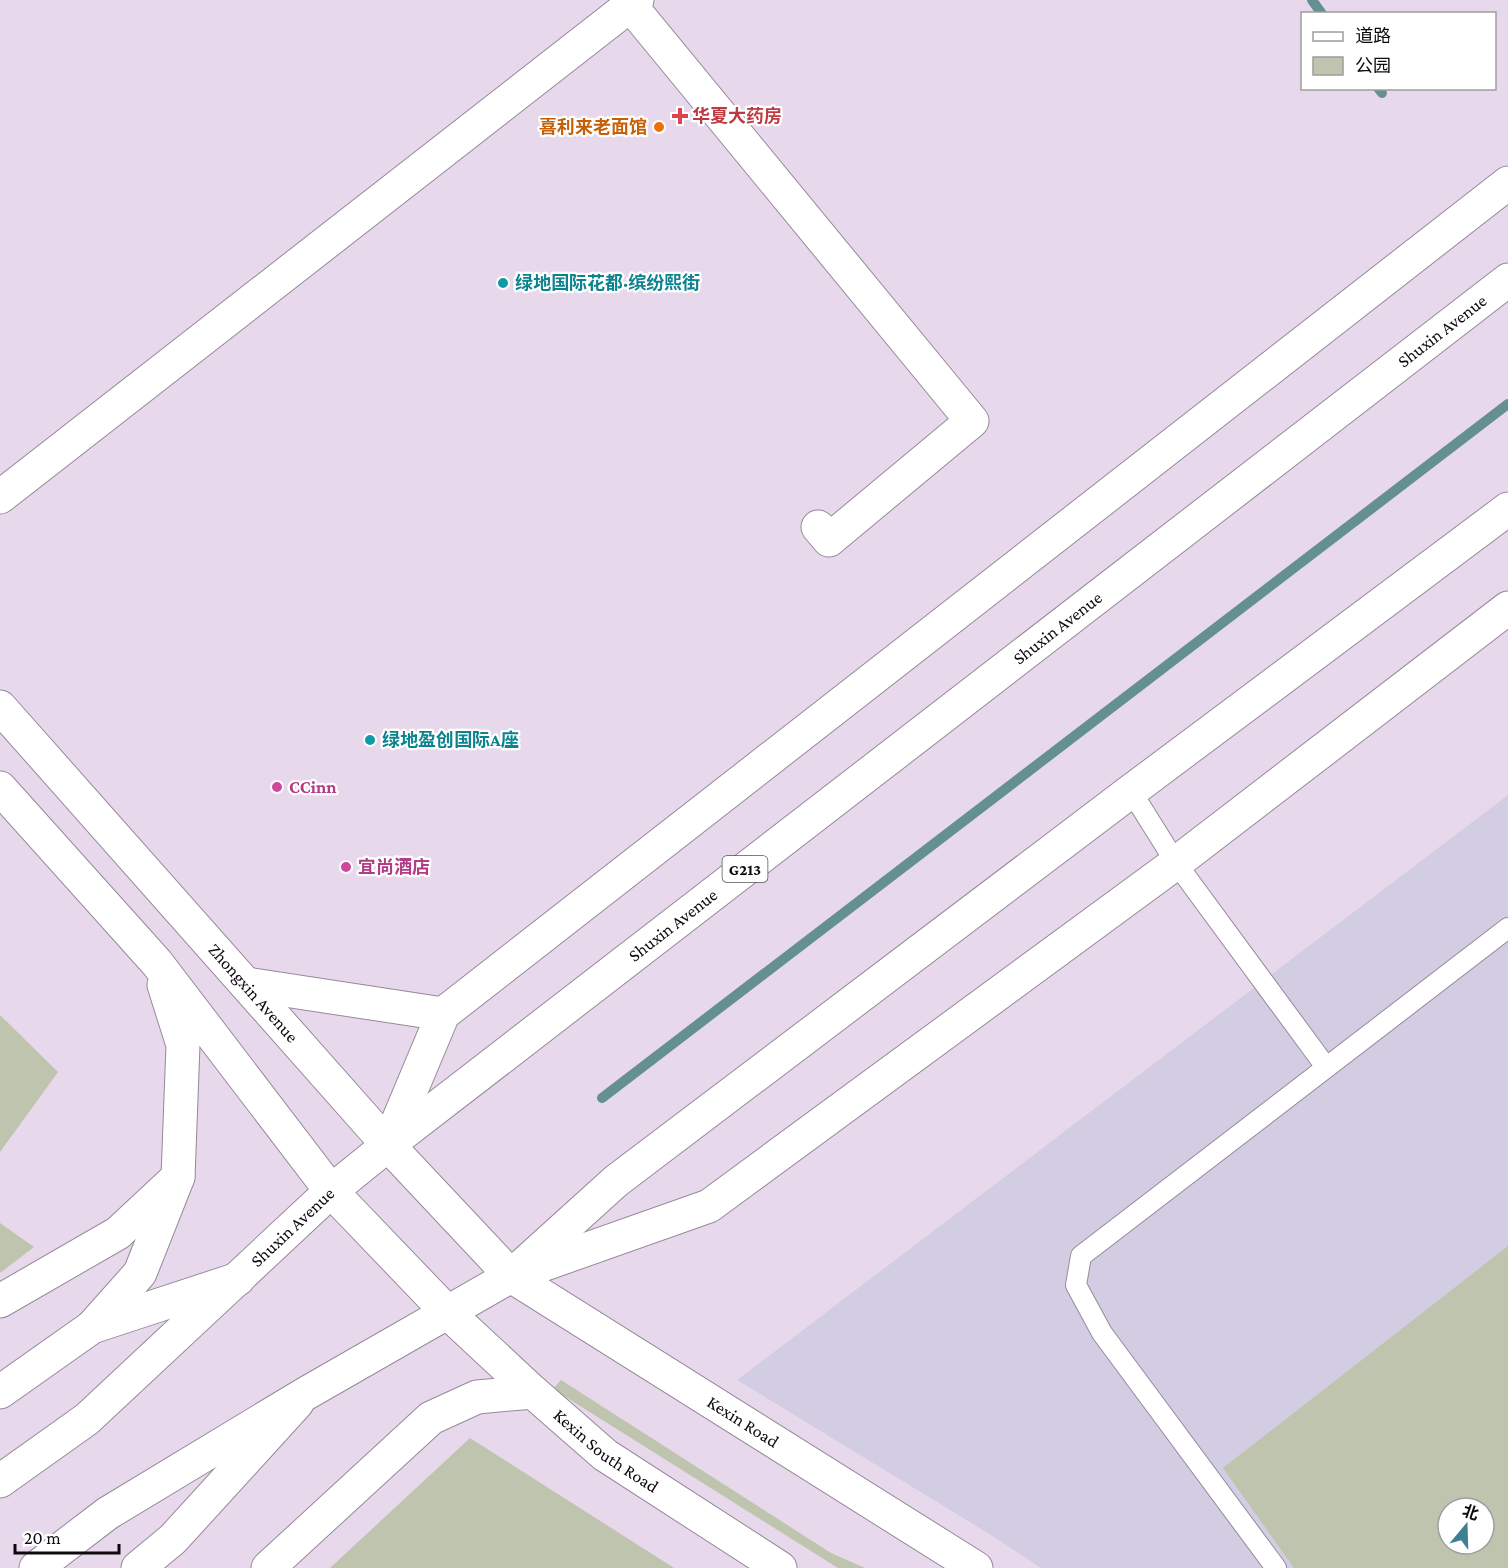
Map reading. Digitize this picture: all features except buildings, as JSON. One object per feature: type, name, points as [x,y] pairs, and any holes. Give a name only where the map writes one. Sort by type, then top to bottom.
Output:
[{"type":"main road","points":[[0,497],[633,3],[972,421],[829,540],[818,527]]},
{"type":"main road","points":[[388,1145],[443,1014],[1508,183]]},
{"type":"main road","name":"Shuxin Avenue","points":[[0,1481],[87,1419],[331,1191],[388,1145],[1508,280]]},
{"type":"main road","points":[[511,1276],[616,1181],[1508,509]]},
{"type":"main road","points":[[36,1568],[108,1513],[305,1394],[511,1276],[709,1206],[1176,863],[1508,608]]},
{"type":"main road","name":"Zhongxin Avenue","points":[[0,707],[388,1145],[511,1276]]},
{"type":"main road","points":[[0,788],[157,963],[331,1191],[448,1312]]},
{"type":"main road","points":[[0,1392],[92,1327],[140,1274],[178,1178],[183,1045],[157,963]]},
{"type":"main road","points":[[246,984],[443,1014]]},
{"type":"main road","points":[[0,1301],[117,1233],[178,1178]]},
{"type":"main road","name":"Kexin Road","points":[[511,1276],[976,1568]]},
{"type":"main road","points":[[92,1327],[238,1279]]},
{"type":"main road","name":"Kexin South Road","points":[[448,1312],[604,1455],[780,1568]]},
{"type":"main road","points":[[268,1568],[431,1418],[477,1397],[533,1392]]},
{"type":"main road","points":[[138,1568],[172,1539],[305,1394]]},
{"type":"lane","points":[[1131,791],[1176,863],[1326,1067]]},
{"type":"lane","points":[[1276,1568],[1102,1333],[1076,1285],[1082,1256],[1508,928]]},
{"type":"shaded area","points":[[1508,795],[1508,1568],[1041,1568],[737,1380]]},
{"type":"green space","points":[[0,1015],[58,1072],[0,1152]]},
{"type":"green space","points":[[0,1223],[34,1247],[0,1273]]},
{"type":"green space","points":[[1508,1246],[1508,1568],[1294,1568],[1223,1468]]},
{"type":"green space","points":[[561,1380],[831,1553],[865,1568],[838,1568],[553,1389]]},
{"type":"green space","points":[[470,1438],[674,1568],[330,1568]]},
{"type":"waterway","points":[[1312,0],[1321,12]]},
{"type":"waterway","points":[[602,1098],[1508,404]]},
{"type":"place","name":"华夏大药房","points":[[680,116]]},
{"type":"place","name":"喜利来老面馆","points":[[659,127]]},
{"type":"place","name":"绿地国际花都·缤纷熙街","points":[[503,283]]},
{"type":"place","name":"绿地盈创国际A座","points":[[370,740]]},
{"type":"place","name":"CCinn","points":[[277,787]]},
{"type":"place","name":"宜尚酒店","points":[[346,867]]}]
